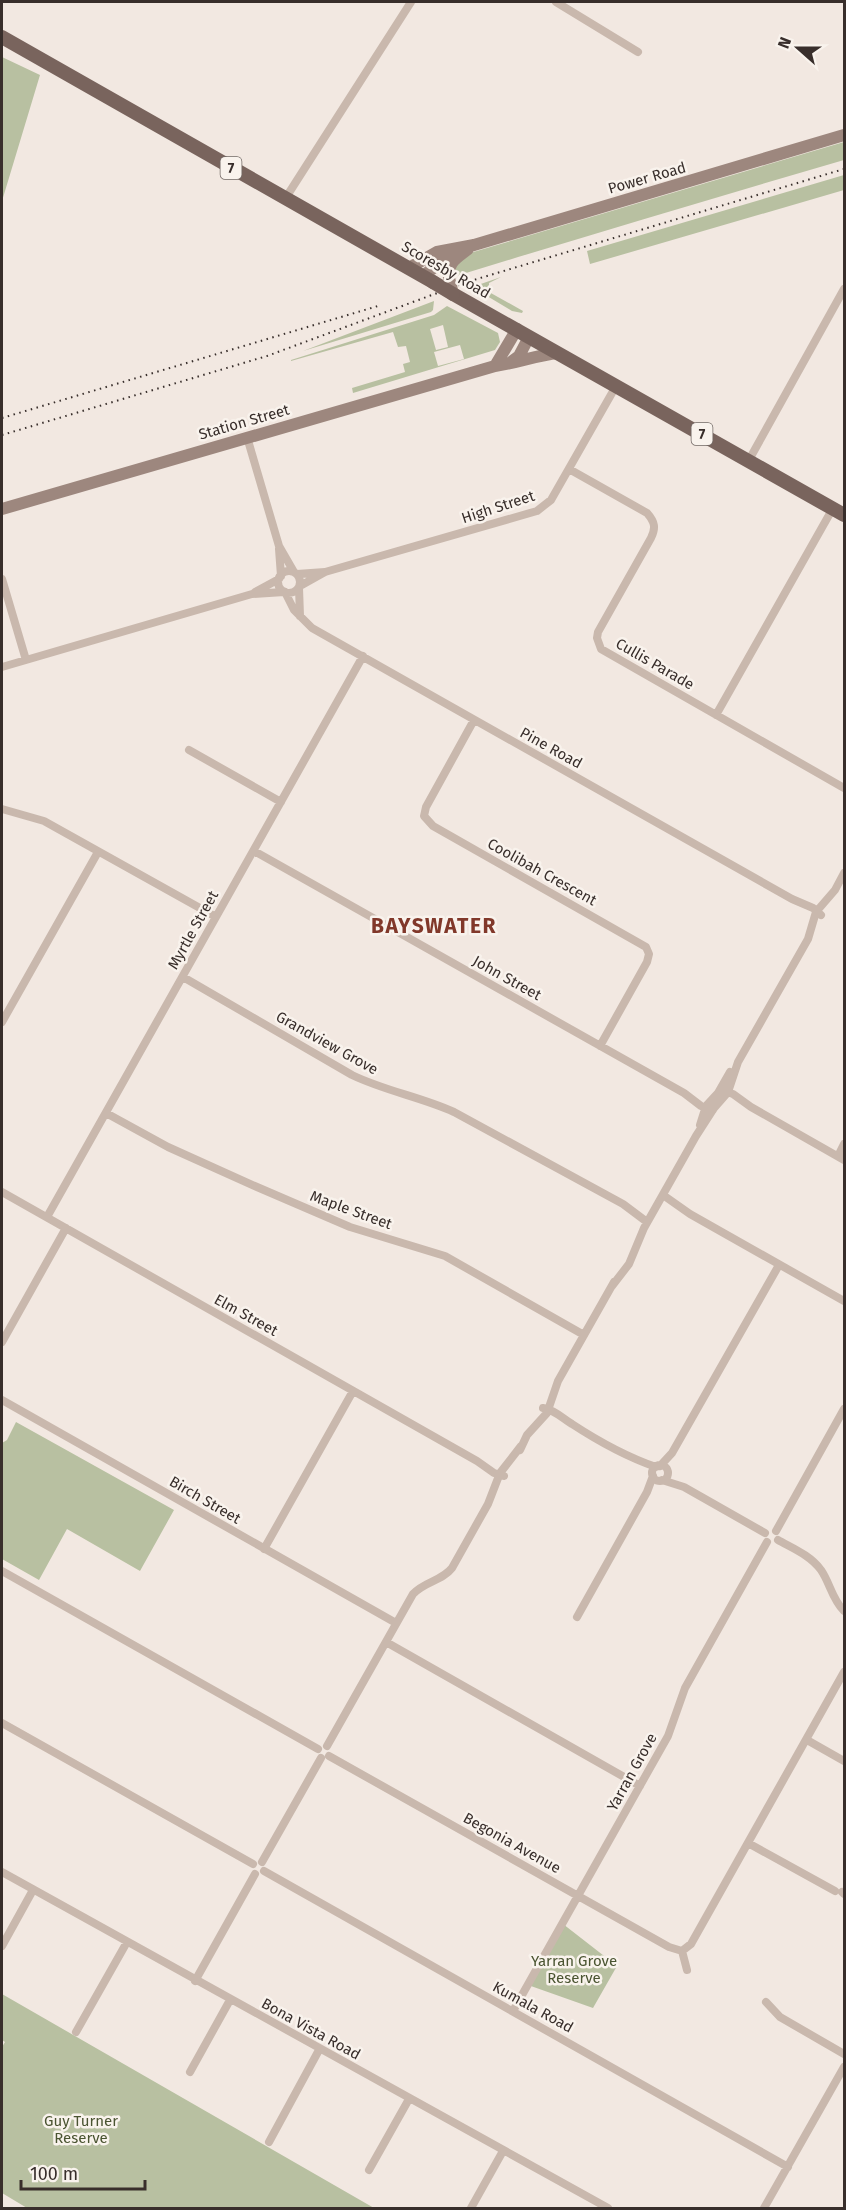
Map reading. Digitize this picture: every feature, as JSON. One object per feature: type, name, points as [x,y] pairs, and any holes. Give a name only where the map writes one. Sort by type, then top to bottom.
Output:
[{"type":"main road","name":"Scoresby Road","points":[[2,37],[838,511]]},
{"type":"main road","name":"Scoresby Road","points":[[2,42],[31,55]]},
{"type":"main road","name":"Power Road","points":[[409,268],[437,252],[474,245],[844,135]]},
{"type":"main road","points":[[453,294],[448,268],[452,262],[474,245]]},
{"type":"main road","name":"Power Road","points":[[428,279],[445,257],[458,249]]},
{"type":"main road","points":[[509,364],[519,356],[523,333]]},
{"type":"main road","points":[[495,366],[523,333]]},
{"type":"main road","name":"Station Street","points":[[2,509],[495,366],[558,353]]},
{"type":"street","points":[[285,199],[411,2]]},
{"type":"street","points":[[556,2],[638,52]]},
{"type":"street","points":[[748,460],[844,289]]},
{"type":"street","name":"High Street","points":[[296,573],[325,572],[537,512],[551,500],[616,386]]},
{"type":"street","points":[[247,437],[279,546],[279,584],[285,592]]},
{"type":"street","name":"Cullis Parade","points":[[569,469],[647,513],[655,527],[598,632],[597,638],[601,649],[844,788]]},
{"type":"street","points":[[716,715],[838,511]]},
{"type":"street","points":[[279,546],[300,581],[300,616]]},
{"type":"street","points":[[252,594],[287,571],[296,573]]},
{"type":"street","name":"High Street","points":[[299,587],[325,572]]},
{"type":"street","points":[[2,579],[26,660]]},
{"type":"street","points":[[2,667],[252,594],[293,592],[299,587]]},
{"type":"street","name":"Pine Road","points":[[285,592],[289,602],[312,628],[818,914]]},
{"type":"street","name":"Myrtle Street","points":[[47,1217],[363,656]]},
{"type":"street","name":"Coolibah Crescent","points":[[474,720],[426,807],[424,816],[433,826],[646,947],[649,954],[647,962],[600,1046]]},
{"type":"street","points":[[189,750],[281,802]]},
{"type":"street","points":[[2,809],[44,821],[216,917]]},
{"type":"street","name":"John Street","points":[[254,851],[708,1107]]},
{"type":"street","points":[[2,1022],[98,852]]},
{"type":"street","points":[[195,1981],[256,1867],[416,1590],[441,1578],[453,1568],[488,1504],[498,1492],[501,1474],[514,1464],[533,1420],[546,1410],[548,1393],[558,1381],[612,1286],[631,1246],[696,1136],[708,1107],[724,1092],[738,1062],[808,939],[816,929],[818,914],[831,903],[844,873]]},
{"type":"street","name":"Grandview Grove","points":[[183,976],[352,1075],[372,1084],[432,1102],[454,1112],[623,1204],[647,1222]]},
{"type":"street","points":[[724,1092],[841,1158],[844,1144]]},
{"type":"street","name":"Maple Street","points":[[106,1113],[168,1147],[288,1201],[350,1227],[445,1256],[584,1335]]},
{"type":"street","name":"Elm Street","points":[[2,1192],[501,1474]]},
{"type":"street","points":[[661,1198],[844,1301]]},
{"type":"street","points":[[2,1342],[66,1228]]},
{"type":"street","points":[[577,1617],[778,1265]]},
{"type":"street","points":[[264,1549],[353,1391]]},
{"type":"street","name":"Birch Street","points":[[2,1400],[396,1623]]},
{"type":"street","points":[[546,1410],[684,1487],[773,1543],[844,1409]]},
{"type":"street","points":[[777,1535],[818,1566],[834,1599],[844,1611]]},
{"type":"street","name":"Yarran Grove","points":[[513,2011],[668,1736],[687,1684],[766,1538]]},
{"type":"street","name":"Begonia Avenue","points":[[2,1571],[672,1949],[682,1951]]},
{"type":"street","points":[[386,1642],[640,1786]]},
{"type":"street","points":[[687,1970],[682,1951],[691,1944],[844,1672]]},
{"type":"street","points":[[2,1723],[256,1867]]},
{"type":"street","points":[[807,1740],[844,1761]]},
{"type":"street","points":[[748,1843],[840,1892]]},
{"type":"street","name":"Kumala Road","points":[[256,1867],[265,1867],[264,1871],[788,2167]]},
{"type":"street","name":"Bona Vista Road","points":[[2,1872],[608,2208]]},
{"type":"street","points":[[2,1946],[33,1890]]},
{"type":"street","points":[[76,2032],[126,1942]]},
{"type":"street","points":[[190,2072],[230,2000]]},
{"type":"street","points":[[766,2002],[780,2017],[844,2054]]},
{"type":"street","points":[[269,2142],[320,2050]]},
{"type":"street","points":[[764,2208],[842,2078],[844,2067]]},
{"type":"street","points":[[369,2170],[409,2099]]},
{"type":"street","points":[[471,2208],[503,2151]]},
{"type":"green space","points":[[2,57],[40,75],[2,201]]},
{"type":"green space","points":[[844,142],[844,160],[453,277],[454,266],[470,253]]},
{"type":"green space","points":[[844,175],[844,190],[590,264],[587,251]]},
{"type":"green space","points":[[501,277],[489,283],[489,292],[523,311],[522,313],[512,311],[472,287]]},
{"type":"green space","points":[[434,301],[431,312],[303,351]]},
{"type":"green space","points":[[447,306],[498,333],[500,342],[495,350],[353,393],[352,388],[405,372],[403,364],[410,362],[406,346],[398,347],[393,332],[291,361],[291,360],[434,315]],"holes":[[[443,325],[448,347],[436,350],[430,329]],[[460,345],[464,359],[438,366],[434,352]]]},
{"type":"green space","points":[[16,1422],[174,1510],[140,1571],[67,1529],[39,1580],[2,1559],[2,1443],[7,1440]]},
{"type":"green space","name":"Yarran Grove Reserve","points":[[563,1924],[617,1966],[593,2008],[528,1985]]},
{"type":"green space","name":"Guy Turner Reserve","points":[[2,1994],[374,2208],[27,2208],[2,2193],[2,2047],[5,2042],[2,2040]]},
{"type":"railway","points":[[2,435],[267,356],[467,282],[844,169]]},
{"type":"railway","points":[[2,418],[378,306]]},
{"type":"district","name":"BAYSWATER","points":[[434,926]]}]
